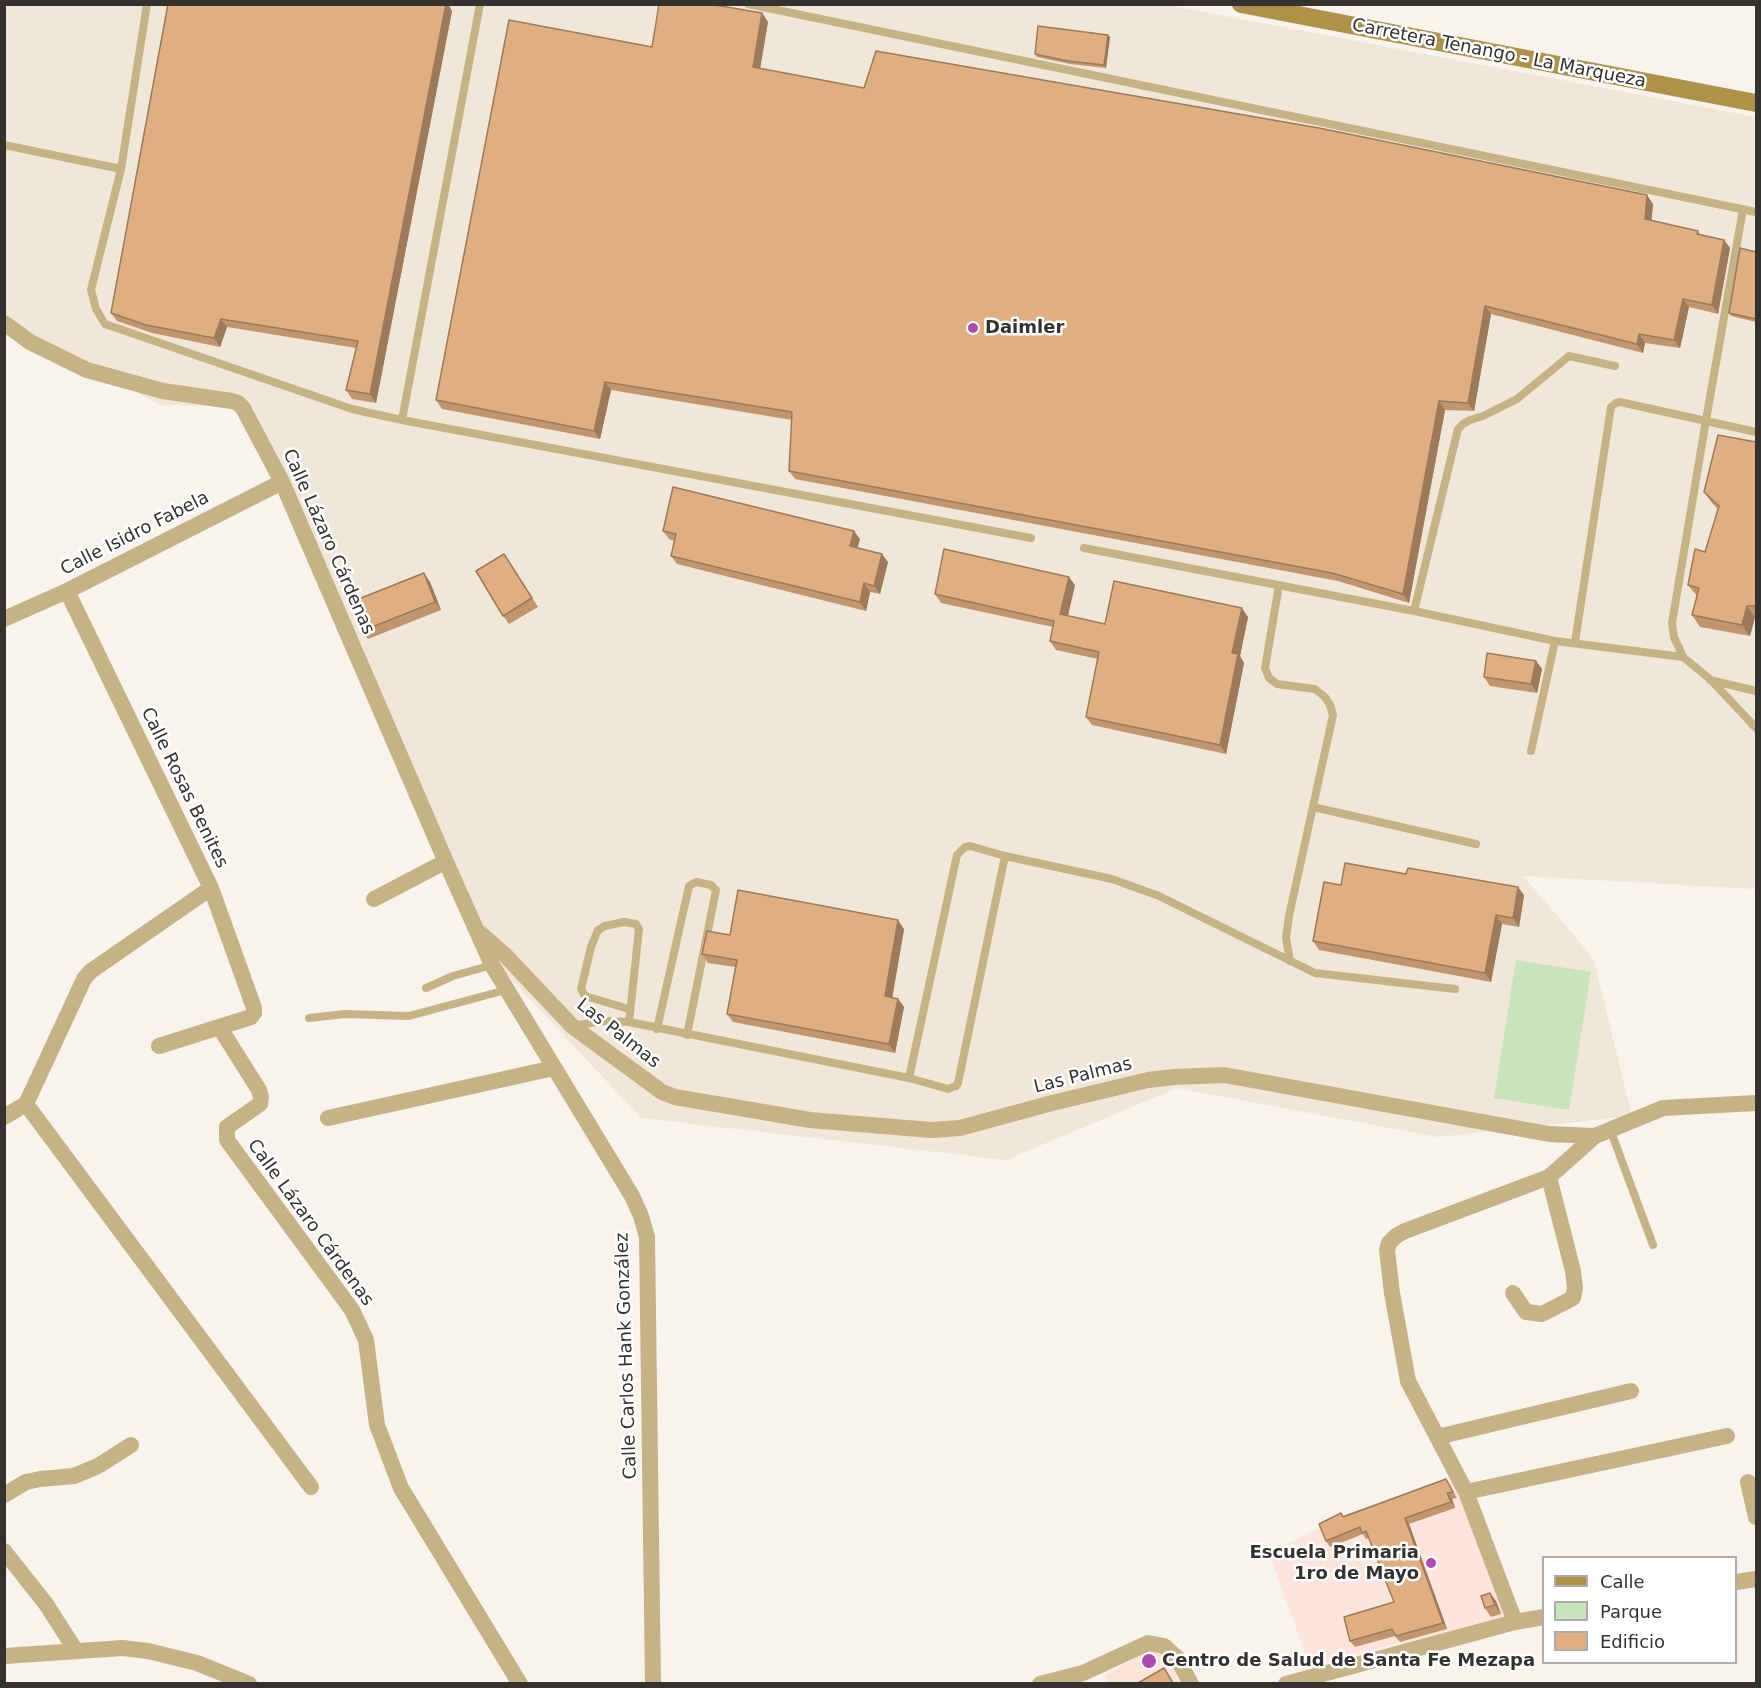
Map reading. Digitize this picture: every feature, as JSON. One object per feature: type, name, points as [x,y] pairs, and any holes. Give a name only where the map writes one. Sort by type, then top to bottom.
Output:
[{"type":"main road","name":"Carretera Tenango - La Marqueza","points":[[1241,4],[1756,103]]},
{"type":"street","name":"Calle Lázaro Cárdenas","points":[[4,323],[30,342],[87,370],[163,391],[238,404],[246,412],[282,482],[476,929]]},
{"type":"street","name":"Calle Isidro Fabela","points":[[4,619],[67,591],[282,482]]},
{"type":"street","name":"Calle Rosas Benites","points":[[67,591],[211,888],[254,1008],[251,1017],[220,1028]]},
{"type":"street","points":[[374,899],[446,862]]},
{"type":"street","points":[[4,1117],[26,1104],[84,979],[91,971],[211,888]]},
{"type":"street","name":"Calle Carlos Hank González","points":[[476,929],[506,990],[632,1196],[647,1237],[653,1683]]},
{"type":"street","name":"Las Palmas","points":[[476,929],[506,956],[572,1026],[668,1095],[810,1120],[931,1130],[960,1128],[1148,1080],[1224,1075],[1549,1134],[1602,1133],[1663,1108],[1756,1103]]},
{"type":"street","name":"Calle Lázaro Cárdenas","points":[[220,1028],[259,1090],[261,1097],[260,1104],[227,1127],[227,1140],[352,1310],[366,1340],[377,1425],[401,1488],[520,1683]]},
{"type":"street","points":[[159,1046],[220,1028]]},
{"type":"street","points":[[328,1118],[554,1068]]},
{"type":"street","points":[[26,1104],[311,1487]]},
{"type":"street","points":[[1515,1622],[1466,1492],[1408,1382],[1392,1293],[1389,1243],[1405,1231],[1550,1177],[1602,1133]]},
{"type":"street","points":[[1513,1293],[1526,1312],[1542,1314],[1574,1298],[1573,1271],[1550,1177]]},
{"type":"street","points":[[1437,1437],[1631,1392]]},
{"type":"street","points":[[1466,1492],[1727,1436]]},
{"type":"street","points":[[4,1495],[26,1482],[74,1476],[86,1472],[131,1445]]},
{"type":"street","points":[[1748,1482],[1756,1517]]},
{"type":"street","points":[[4,1551],[46,1604],[76,1651]]},
{"type":"street","points":[[1737,1582],[1756,1578]]},
{"type":"street","points":[[1286,1683],[1515,1622],[1542,1617]]},
{"type":"street","points":[[1040,1683],[1086,1678],[1148,1643],[1164,1646],[1171,1652],[1191,1683]]},
{"type":"street","points":[[4,1656],[123,1648],[148,1651],[197,1663],[249,1683]]},
{"type":"lane","points":[[147,4],[121,169],[91,290],[96,309],[105,324],[352,409],[1031,538]]},
{"type":"lane","points":[[402,420],[480,4]]},
{"type":"lane","points":[[748,4],[1756,212]]},
{"type":"lane","points":[[4,145],[121,169]]},
{"type":"lane","points":[[1743,209],[1672,623],[1674,637],[1683,657],[1710,679],[1756,728]]},
{"type":"lane","points":[[1414,611],[1458,429],[1470,420],[1517,399],[1569,356],[1615,366]]},
{"type":"lane","points":[[1575,642],[1611,407],[1620,402],[1756,432]]},
{"type":"lane","points":[[1084,548],[1414,611],[1555,641],[1683,657]]},
{"type":"lane","points":[[1279,585],[1265,668],[1269,678],[1277,684],[1315,689],[1325,697],[1333,715],[1287,927],[1286,938],[1290,961]]},
{"type":"lane","points":[[1531,751],[1555,641]]},
{"type":"lane","points":[[1710,679],[1756,691]]},
{"type":"lane","points":[[1313,807],[1476,844]]},
{"type":"lane","points":[[909,1078],[957,855],[965,847],[970,846],[1005,856],[1112,879],[1159,896],[1315,973],[1455,989]]},
{"type":"lane","points":[[572,1026],[602,1021],[628,1022],[909,1078],[948,1089],[956,1086],[1005,856]]},
{"type":"lane","points":[[657,1029],[689,886],[696,882],[711,885],[716,890],[687,1035]]},
{"type":"lane","points":[[628,1022],[639,929],[636,924],[624,922],[598,930],[591,947],[581,989],[585,996],[629,1009]]},
{"type":"lane","points":[[426,988],[453,976],[492,965]]},
{"type":"lane","points":[[309,1018],[345,1014],[410,1016],[506,990]]},
{"type":"lane","points":[[1602,1133],[1653,1245]]},
{"type":"shaded area","name":"Daimler","points":[[4,5],[1167,5],[1756,117],[1756,889],[1523,876],[1594,961],[1632,1116],[1438,1137],[1177,1088],[1006,1160],[641,1118],[496,963],[253,407],[160,405],[5,320]]},
{"type":"shaded area","points":[[1455,1478],[1512,1614],[1402,1646],[1372,1573],[1399,1643],[1310,1666],[1269,1553],[1348,1513]]},
{"type":"shaded area","name":"Centro de Salud de Santa Fe Mezapa","points":[[1158,1645],[1181,1683],[1108,1683],[1104,1676]]},
{"type":"green space","points":[[1516,960],[1591,972],[1569,1110],[1494,1098]]},
{"type":"building","points":[[168,4],[446,4],[370,394],[346,390],[358,341],[221,319],[214,338],[146,325],[111,313]]},
{"type":"building","name":"Daimler","points":[[659,4],[709,4],[762,13],[753,67],[864,88],[876,51],[1319,128],[1647,195],[1645,219],[1698,231],[1697,234],[1724,240],[1712,305],[1683,299],[1674,340],[1639,334],[1637,344],[1485,306],[1468,403],[1439,401],[1403,594],[1332,573],[789,471],[792,412],[605,382],[594,431],[436,400],[509,20],[652,47]]},
{"type":"building","points":[[1038,26],[1108,35],[1104,65],[1035,54]]},
{"type":"building","points":[[1740,248],[1756,252],[1756,319],[1729,313]]},
{"type":"building","points":[[1718,435],[1756,442],[1756,606],[1747,606],[1742,625],[1692,615],[1699,588],[1688,585],[1695,549],[1705,552],[1719,506],[1704,492]]},
{"type":"building","points":[[673,487],[854,531],[850,546],[882,554],[874,586],[864,583],[860,602],[671,556],[676,534],[663,531]]},
{"type":"building","points":[[944,549],[1069,577],[1060,614],[1105,624],[1114,581],[1242,608],[1232,653],[1238,654],[1220,745],[1086,717],[1099,652],[1050,641],[1054,621],[935,594]]},
{"type":"building","points":[[504,554],[532,598],[503,616],[476,571]]},
{"type":"building","points":[[424,573],[435,602],[362,631],[351,602]]},
{"type":"building","points":[[1487,653],[1536,661],[1531,684],[1484,677]]},
{"type":"building","points":[[1345,863],[1406,874],[1408,868],[1518,887],[1513,918],[1496,915],[1485,973],[1313,941],[1324,882],[1341,885]]},
{"type":"building","points":[[738,890],[898,920],[885,996],[898,999],[889,1044],[727,1014],[737,960],[702,954],[707,931],[730,935]]},
{"type":"building","points":[[1446,1479],[1453,1492],[1447,1493],[1451,1502],[1405,1518],[1443,1623],[1396,1636],[1392,1629],[1350,1641],[1344,1617],[1394,1602],[1366,1531],[1362,1533],[1360,1527],[1326,1541],[1319,1524],[1341,1513],[1343,1517]]},
{"type":"building","points":[[1490,1593],[1495,1605],[1485,1608],[1481,1596]]},
{"type":"building","points":[[1164,1668],[1173,1683],[1138,1683]]},
{"type":"place","name":"Daimler","points":[[973,328]]},
{"type":"place","name":"Escuela Primaria 1ro de Mayo","points":[[1431,1563]]},
{"type":"place","name":"Centro de Salud de Santa Fe Mezapa","points":[[1149,1661]]}]
